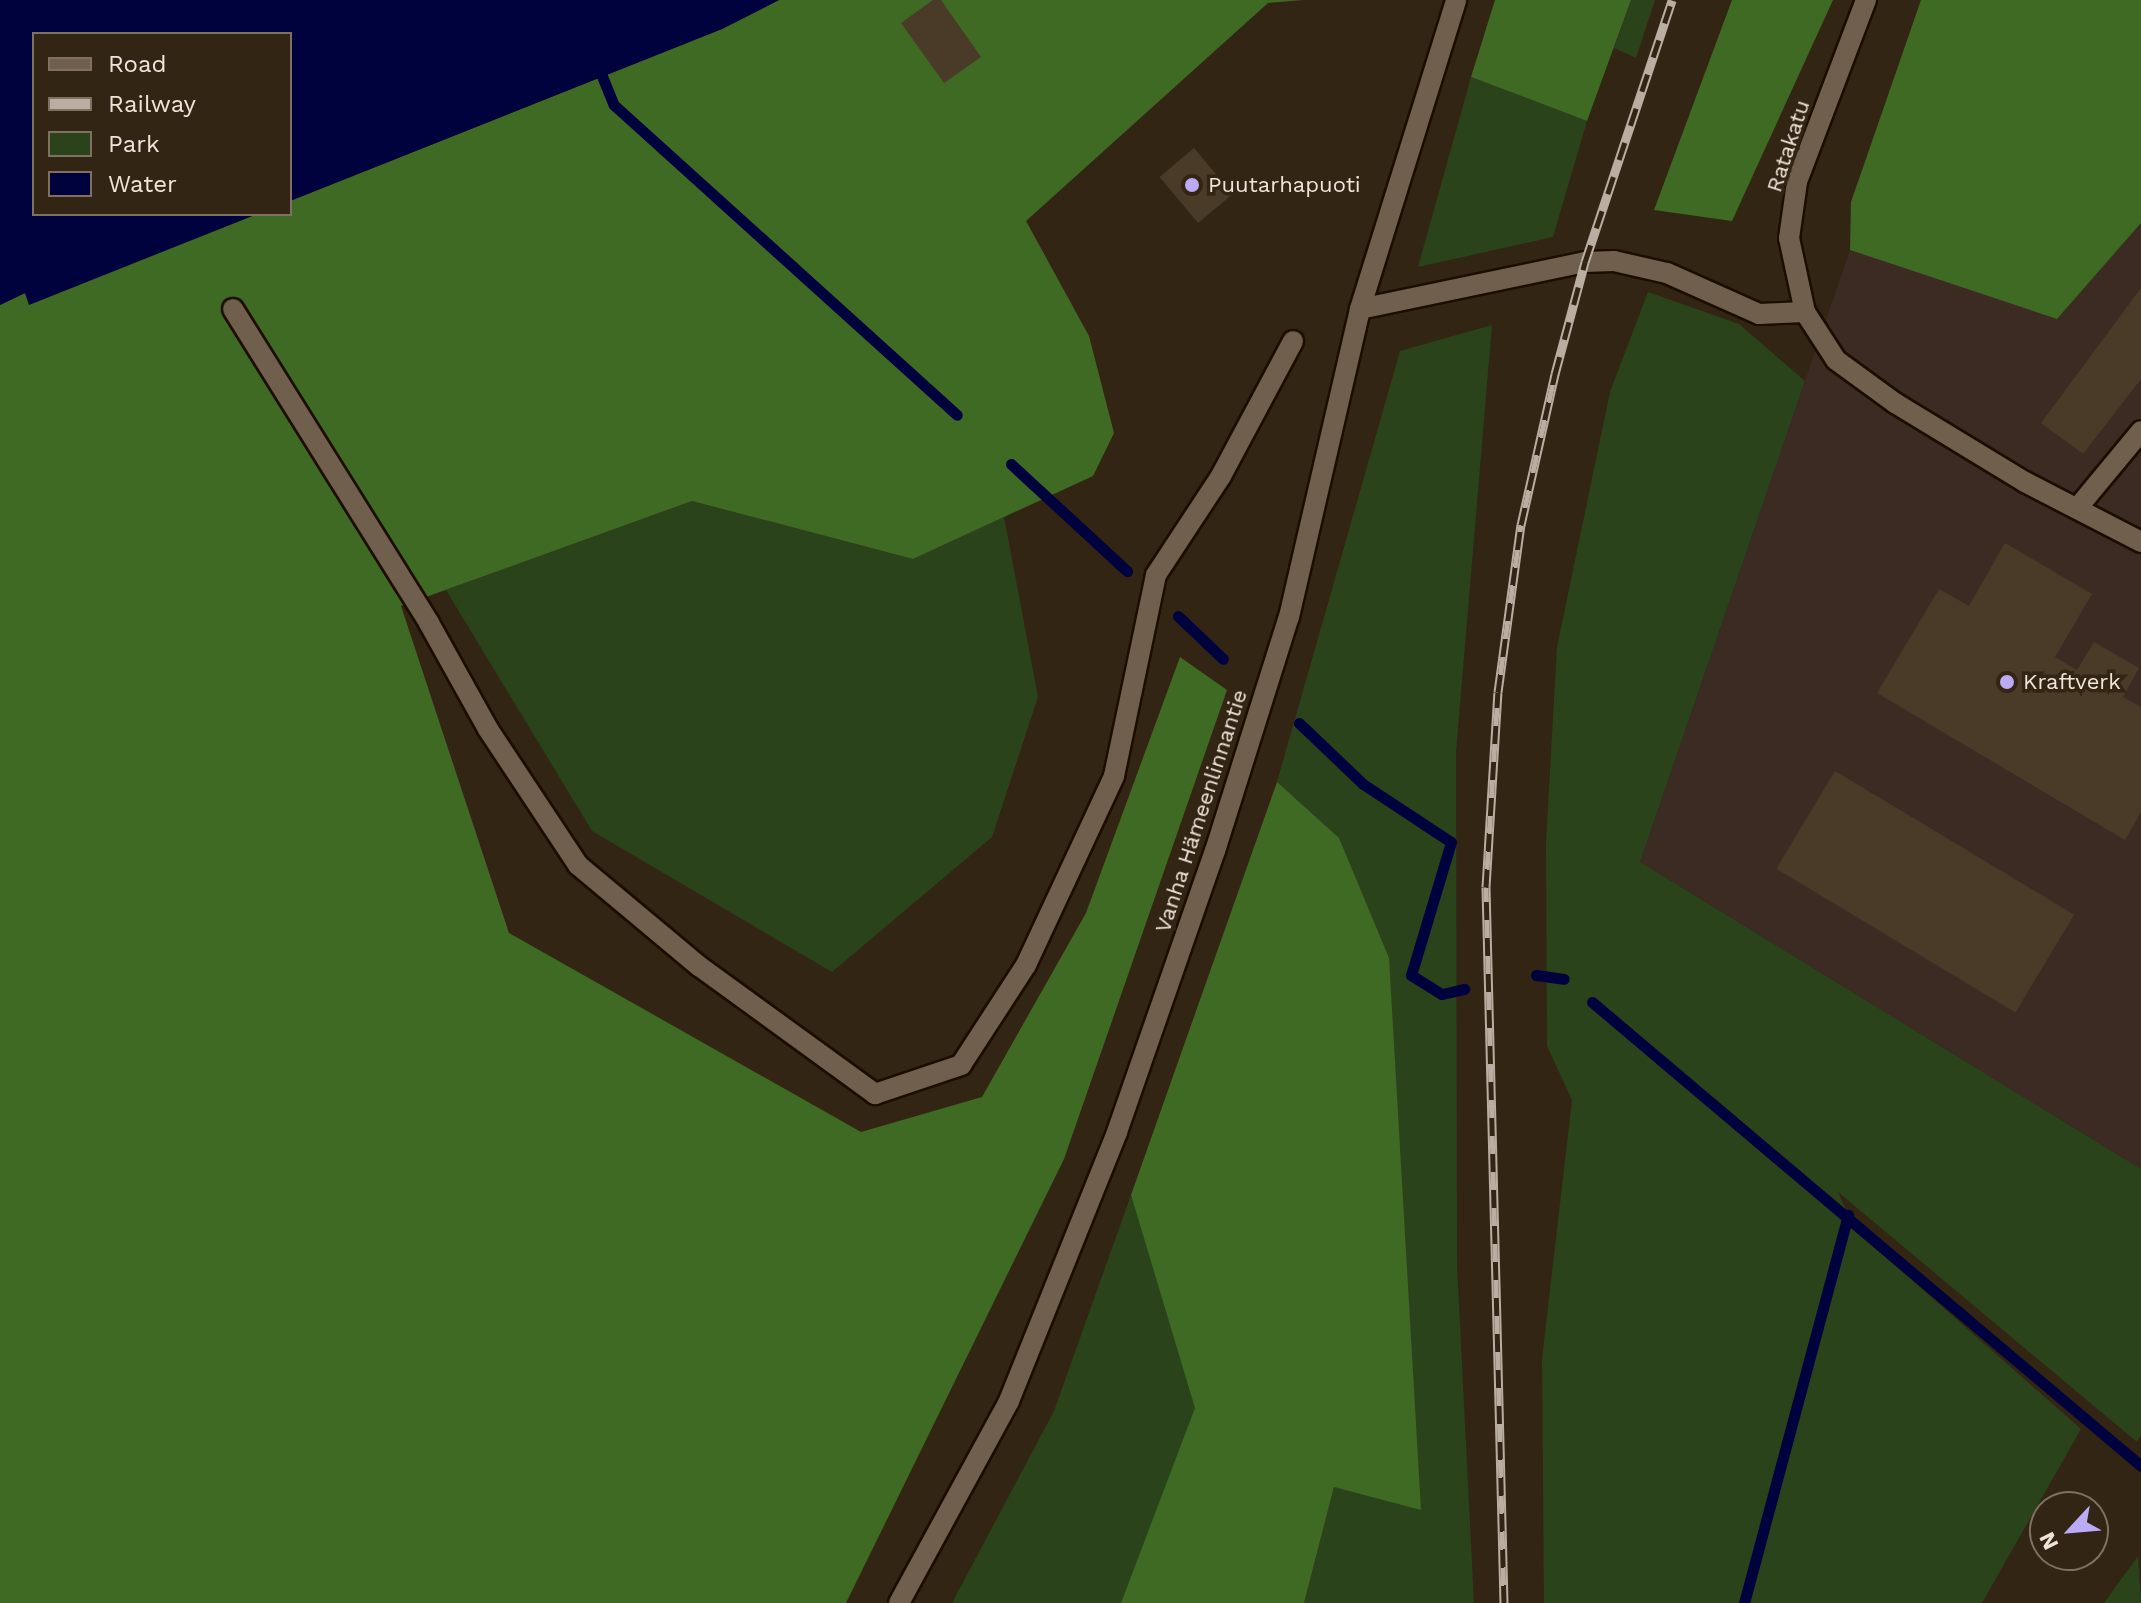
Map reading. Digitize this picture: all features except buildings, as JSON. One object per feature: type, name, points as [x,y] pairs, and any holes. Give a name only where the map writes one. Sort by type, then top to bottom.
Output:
[{"type":"street","name":"Vanha Hämeenlinnantie","points":[[899,1603],[1009,1401],[1117,1132],[1215,851],[1289,617],[1360,309],[1456,0]]},
{"type":"street","name":"Ratakatu","points":[[1805,312],[1789,238],[1797,182],[1866,0]]},
{"type":"street","points":[[1360,309],[1585,262],[1614,261],[1667,273],[1759,314],[1805,312],[1836,360],[1895,403],[2025,482],[2079,506],[2141,542]]},
{"type":"street","points":[[233,309],[429,623],[488,729],[578,865],[699,966],[875,1094],[961,1065],[1026,965],[1114,776],[1156,575],[1221,476],[1293,341]]},
{"type":"street","points":[[2079,506],[2141,431]]},
{"type":"shaded area","points":[[2141,223],[2141,1169],[1640,862],[1850,250],[2057,319]]},
{"type":"green space","points":[[779,0],[1303,0],[1268,3],[1026,221],[1089,336],[1114,433],[1093,476],[913,559],[692,501],[401,606],[509,933],[861,1132],[982,1097],[1086,913],[1180,657],[1227,690],[1064,1159],[846,1603],[0,1603],[0,305],[25,293],[30,304],[252,216],[292,216],[292,200],[722,29]]},
{"type":"green space","points":[[1495,0],[1631,0],[1587,121],[1471,77]]},
{"type":"green space","points":[[1631,0],[1655,0],[1636,58],[1614,48]]},
{"type":"green space","points":[[1732,0],[1833,0],[1732,221],[1654,210]]},
{"type":"green space","points":[[1921,0],[2141,0],[2141,223],[2057,319],[1850,250],[1851,202]]},
{"type":"green space","points":[[1471,77],[1587,121],[1553,237],[1418,267]]},
{"type":"green space","points":[[1648,292],[1739,324],[1805,381],[1640,862],[2141,1169],[2141,1434],[2137,1442],[1838,1192],[1855,1230],[2081,1429],[2046,1491],[2029,1491],[2029,1520],[1982,1603],[1544,1603],[1542,1359],[1572,1100],[1547,1046],[1546,842],[1557,647],[1610,392]]},
{"type":"green space","points":[[1492,325],[1456,752],[1457,1265],[1474,1603],[1304,1603],[1334,1487],[1421,1509],[1277,782],[1400,351]]},
{"type":"green space","points":[[692,501],[913,559],[1004,517],[1038,697],[992,837],[832,972],[592,831],[446,590]]},
{"type":"green space","points":[[1277,782],[1339,838],[1389,958],[1421,1510],[1334,1487],[1304,1603],[1121,1603],[1195,1408],[1131,1195]]},
{"type":"green space","points":[[1131,1195],[1196,1408],[1121,1603],[952,1603],[1054,1411]]},
{"type":"green space","points":[[2138,1556],[2141,1603],[2104,1603]]},
{"type":"water","points":[[0,0],[779,0],[722,29],[292,200],[292,32],[32,32],[32,216],[252,216],[29,305],[25,293],[0,305]]},
{"type":"waterway","points":[[602,76],[614,105],[957,415]]},
{"type":"waterway","points":[[1011,464],[1127,571]]},
{"type":"waterway","points":[[1178,616],[1223,659]]},
{"type":"waterway","points":[[1299,723],[1363,784],[1451,842],[1411,975],[1442,994],[1464,989]]},
{"type":"waterway","points":[[1536,975],[1564,979]]},
{"type":"waterway","points":[[1592,1002],[2141,1466]]},
{"type":"waterway","points":[[1744,1603],[1848,1215]]},
{"type":"railway","points":[[1504,1603],[1486,887],[1498,692],[1521,525],[1555,374],[1585,262],[1672,0]]},
{"type":"place","name":"Puutarhapuoti","points":[[1192,185]]},
{"type":"place","name":"Kraftverk","points":[[2007,682]]}]
